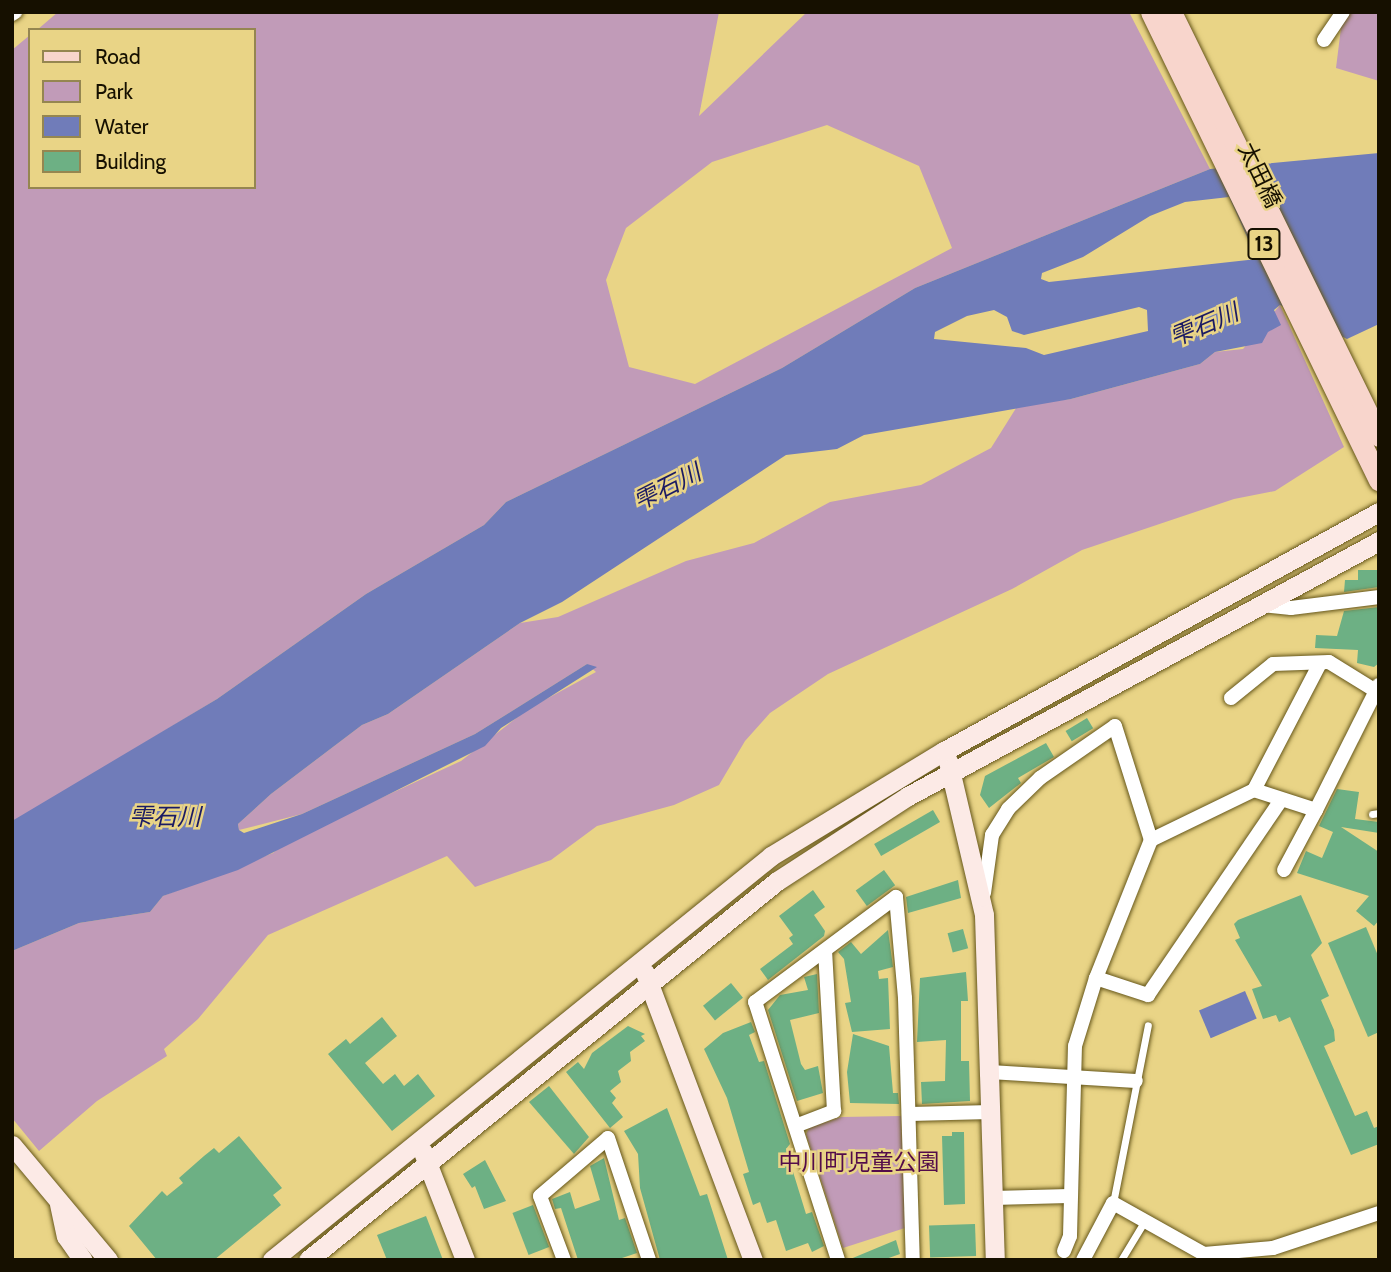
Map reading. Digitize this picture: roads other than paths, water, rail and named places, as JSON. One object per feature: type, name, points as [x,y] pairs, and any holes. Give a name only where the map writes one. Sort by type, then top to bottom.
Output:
[{"type":"main road","name":"太田橋","points":[[1151,12],[1378,477]]},
{"type":"main road","name":"太田橋","points":[[1171,12],[1379,436]]},
{"type":"street","points":[[1324,40],[1343,12]]},
{"type":"street","points":[[272,1260],[771,856],[944,751],[1379,512]]},
{"type":"street","points":[[308,1260],[426,1161],[777,881],[951,772],[1379,541]]},
{"type":"street","points":[[1259,605],[1291,607],[1379,597]]},
{"type":"street","points":[[1231,698],[1273,664],[1329,662],[1378,688],[1284,870]]},
{"type":"street","points":[[1150,840],[1254,790],[1320,663]]},
{"type":"street","points":[[995,1260],[984,915],[987,854],[1008,809],[1040,778],[1115,726],[1150,840],[1096,978],[1075,1046],[1070,1236],[1064,1251]]},
{"type":"street","points":[[944,751],[984,915]]},
{"type":"street","points":[[1254,790],[1316,810]]},
{"type":"street","points":[[1096,978],[1148,995],[1281,800]]},
{"type":"street","points":[[833,1258],[798,1125],[755,1002],[895,897],[910,1114],[913,1260]]},
{"type":"street","points":[[798,1125],[834,1111],[825,951]]},
{"type":"street","points":[[640,960],[753,1260]]},
{"type":"street","points":[[990,1072],[1136,1081]]},
{"type":"street","points":[[910,1114],[991,1112]]},
{"type":"street","points":[[564,1260],[540,1196],[608,1138],[649,1260]]},
{"type":"street","points":[[419,1141],[465,1260]]},
{"type":"street","points":[[12,1144],[108,1260]]},
{"type":"street","points":[[993,1198],[1069,1196]]},
{"type":"street","points":[[58,1200],[66,1236],[83,1260]]},
{"type":"street","points":[[1083,1260],[1113,1203],[1202,1257],[1273,1254],[1379,1213]]},
{"type":"lane","points":[[1113,1203],[1148,1025]]},
{"type":"lane","points":[[1121,1260],[1144,1223]]},
{"type":"water","name":"雫石川","points":[[1379,153],[1379,324],[1347,339],[1280,305],[1274,310],[1281,325],[1268,332],[1262,343],[1215,352],[1200,364],[1071,399],[864,435],[837,449],[786,455],[562,602],[520,623],[388,714],[362,725],[271,794],[238,824],[239,830],[244,833],[302,814],[475,734],[587,664],[597,667],[501,728],[485,746],[238,870],[163,896],[150,912],[79,923],[12,951],[12,821],[217,699],[366,594],[484,525],[506,502],[782,368],[915,288],[1210,169]],"holes":[[[1229,197],[1257,259],[1049,282],[1041,279],[1042,273],[1083,257],[1150,216],[1185,202]],[[1139,307],[1147,310],[1148,331],[1044,355],[1026,348],[934,339],[935,332],[967,316],[994,310],[1007,317],[1012,331],[1024,335]]]},
{"type":"water","points":[[1245,991],[1257,1019],[1211,1038],[1199,1011]]},
{"type":"park label","name":"中川町児童公園","points":[[859,1162]]}]
